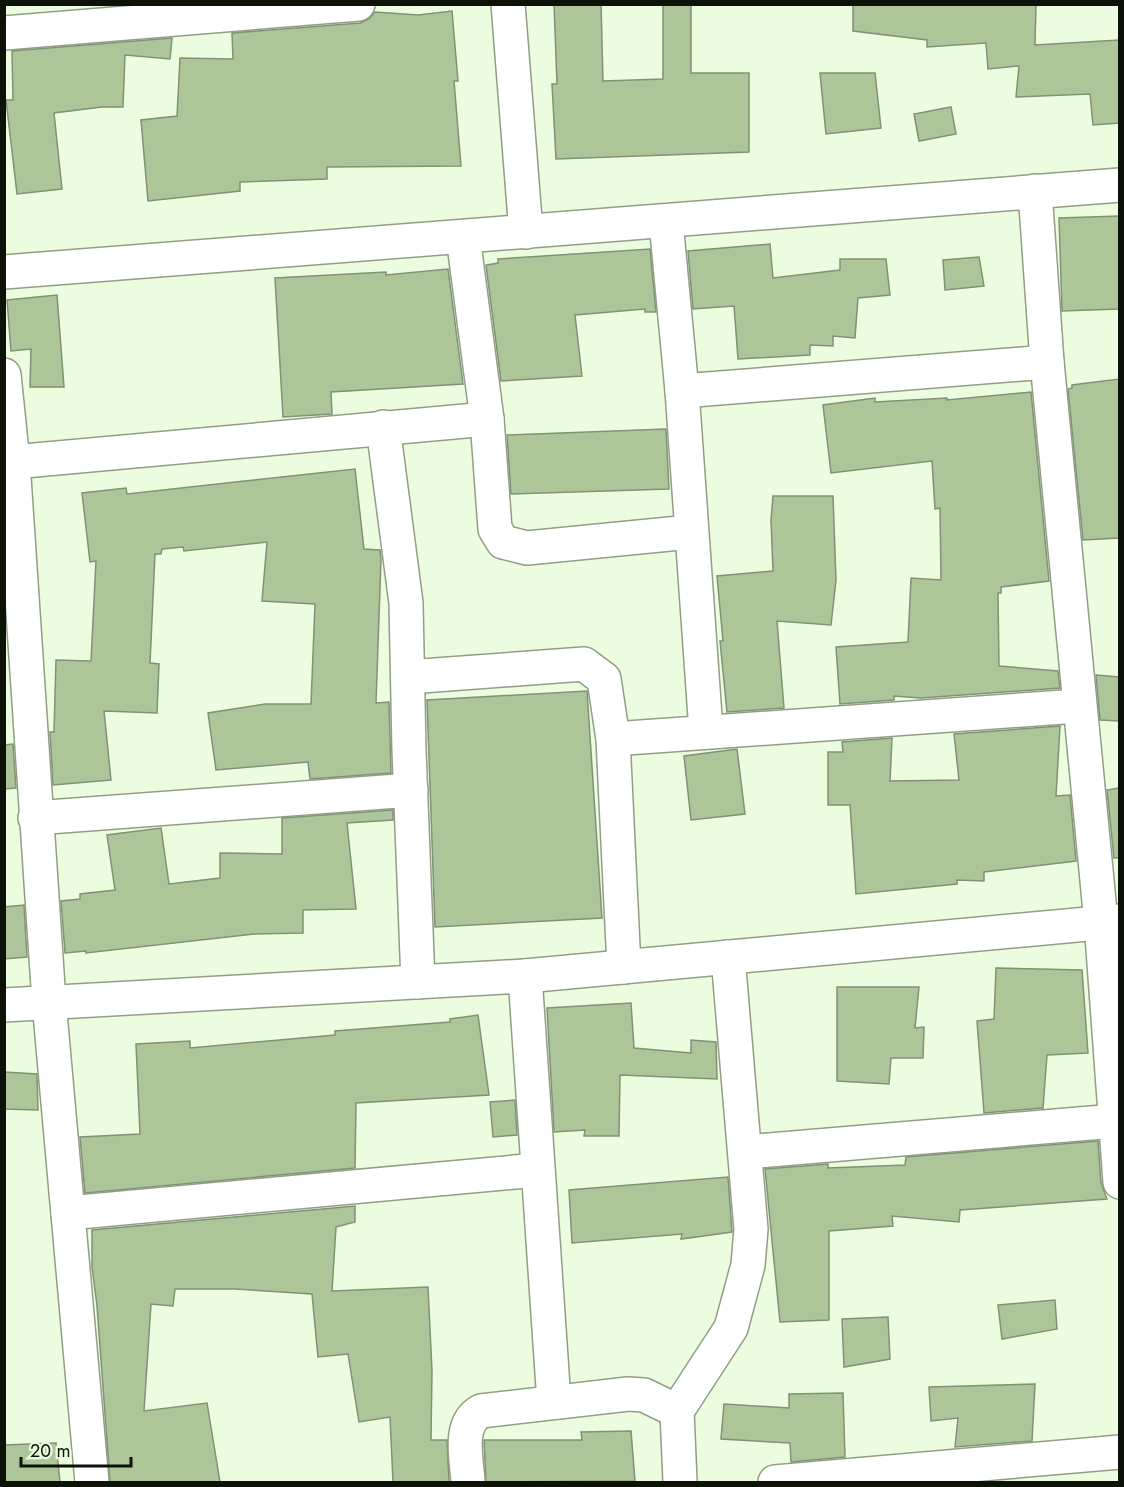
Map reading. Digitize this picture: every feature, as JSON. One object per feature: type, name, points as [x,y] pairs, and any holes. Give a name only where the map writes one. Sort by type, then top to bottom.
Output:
[{"type":"street","points":[[4,33],[283,7],[358,4]]},
{"type":"street","points":[[508,4],[526,232]]},
{"type":"street","points":[[4,272],[1119,186]]},
{"type":"street","points":[[1035,191],[1047,362],[1078,706],[1110,922],[1115,1121],[1119,1182]]},
{"type":"street","points":[[666,222],[682,391],[690,532],[706,731]]},
{"type":"street","points":[[463,237],[487,419],[495,529],[503,542],[527,548],[690,532]]},
{"type":"street","points":[[682,391],[1047,362]]},
{"type":"street","points":[[4,375],[13,462],[49,1002],[92,1482]]},
{"type":"street","points":[[13,462],[487,419]]},
{"type":"street","points":[[383,427],[406,603],[418,982]]},
{"type":"street","points":[[408,677],[584,664],[604,679],[614,739],[624,967]]},
{"type":"street","points":[[614,739],[1078,706]]},
{"type":"street","points":[[35,818],[411,790]]},
{"type":"street","points":[[4,1005],[525,976],[1110,922]]},
{"type":"street","points":[[680,1482],[677,1411],[731,1328],[748,1265],[751,1229],[728,957]]},
{"type":"street","points":[[525,976],[554,1402]]},
{"type":"street","points":[[745,1152],[1115,1121]]},
{"type":"street","points":[[68,1213],[537,1170]]},
{"type":"street","points":[[468,1482],[465,1433],[472,1415],[481,1411],[628,1394],[644,1395],[677,1411]]},
{"type":"street","points":[[775,1482],[1119,1452]]},
{"type":"building","points":[[554,4],[601,4],[603,81],[663,79],[663,4],[691,4],[691,73],[749,73],[749,152],[556,159],[552,84],[557,84]]},
{"type":"building","points":[[853,4],[1036,4],[1035,45],[1119,40],[1119,123],[1093,125],[1090,94],[1016,97],[1019,66],[988,69],[986,43],[927,47],[927,40],[853,31]]},
{"type":"building","points":[[452,11],[458,81],[454,81],[461,166],[327,167],[327,179],[240,182],[240,191],[148,201],[141,120],[177,116],[180,58],[233,59],[232,33],[360,23],[369,19],[375,12],[418,15]]},
{"type":"building","points":[[172,38],[170,59],[125,55],[123,107],[102,107],[54,113],[62,189],[17,194],[6,100],[13,100],[12,51]]},
{"type":"building","points":[[820,73],[875,73],[881,128],[826,134]]},
{"type":"building","points":[[951,107],[956,134],[919,141],[914,114]]},
{"type":"building","points":[[1119,216],[1119,309],[1062,311],[1059,218]]},
{"type":"building","points":[[770,244],[773,278],[840,270],[840,259],[886,259],[890,295],[858,298],[855,338],[833,336],[833,346],[810,345],[810,355],[738,359],[734,306],[693,309],[688,251]]},
{"type":"building","points":[[650,249],[656,312],[645,312],[645,309],[575,315],[582,376],[501,381],[486,265],[498,263],[498,259]]},
{"type":"building","points":[[979,257],[984,286],[945,290],[943,260]]},
{"type":"building","points":[[448,269],[463,384],[331,392],[332,414],[283,417],[275,278],[386,272],[386,275]]},
{"type":"building","points":[[57,295],[64,387],[30,387],[31,349],[11,351],[7,300]]},
{"type":"building","points":[[1119,379],[1119,538],[1083,540],[1068,389],[1072,388],[1072,385]]},
{"type":"building","points":[[1031,392],[1049,581],[1001,587],[1001,593],[998,593],[999,666],[1058,671],[1060,688],[921,698],[894,696],[894,700],[840,704],[836,647],[908,642],[911,578],[941,580],[940,508],[935,509],[932,461],[831,473],[823,405],[875,398],[875,402],[947,398],[947,400]]},
{"type":"building","points":[[666,429],[669,489],[511,494],[507,435]]},
{"type":"building","points":[[355,469],[364,549],[380,550],[376,703],[389,702],[391,773],[310,779],[308,762],[216,770],[208,713],[265,704],[311,704],[315,604],[262,601],[267,542],[184,551],[183,547],[162,549],[161,554],[155,554],[150,663],[159,664],[157,713],[104,711],[111,780],[53,785],[50,732],[54,732],[56,660],[91,661],[96,561],[90,562],[82,493],[126,488],[127,494]]},
{"type":"building","points":[[773,496],[833,496],[836,580],[831,625],[777,621],[784,708],[727,712],[717,576],[773,571],[771,520]]},
{"type":"building","points":[[1096,675],[1119,677],[1119,721],[1100,720]]},
{"type":"building","points":[[587,691],[602,918],[435,927],[427,700]]},
{"type":"building","points":[[1060,726],[1056,796],[1070,795],[1076,861],[984,872],[984,881],[957,880],[957,884],[856,894],[850,805],[828,805],[828,752],[843,752],[842,742],[892,738],[890,781],[959,780],[954,734]]},
{"type":"building","points":[[13,744],[16,788],[4,789],[4,745]]},
{"type":"building","points":[[737,749],[745,814],[691,820],[684,756]]},
{"type":"building","points":[[1119,788],[1119,858],[1114,858],[1107,790]]},
{"type":"building","points":[[393,810],[393,820],[347,823],[356,909],[303,910],[303,933],[254,934],[86,953],[86,951],[65,953],[61,901],[80,899],[80,894],[115,890],[107,835],[161,828],[169,884],[220,878],[220,853],[282,854],[282,818]]},
{"type":"building","points":[[24,905],[27,957],[4,959],[4,907]]},
{"type":"building","points":[[996,968],[1082,970],[1088,1053],[1047,1055],[1043,1108],[984,1113],[977,1021],[994,1019]]},
{"type":"building","points":[[837,987],[919,987],[915,1028],[924,1027],[923,1058],[891,1058],[889,1084],[837,1081]]},
{"type":"building","points":[[631,1003],[634,1048],[691,1053],[691,1040],[716,1042],[717,1079],[620,1075],[619,1136],[584,1136],[585,1130],[554,1132],[547,1008]]},
{"type":"building","points":[[478,1015],[489,1095],[356,1103],[355,1168],[85,1193],[80,1137],[140,1134],[136,1044],[190,1041],[190,1048],[335,1035],[335,1031],[450,1022],[450,1019]]},
{"type":"building","points":[[4,1072],[37,1074],[38,1110],[4,1109]]},
{"type":"building","points":[[515,1100],[517,1135],[493,1137],[490,1102]]},
{"type":"building","points":[[1098,1141],[1101,1183],[1107,1199],[960,1210],[959,1222],[892,1216],[893,1226],[829,1231],[829,1320],[780,1322],[765,1169],[828,1164],[828,1168],[905,1165],[906,1157]]},
{"type":"building","points":[[728,1177],[732,1232],[681,1239],[682,1234],[572,1243],[569,1190]]},
{"type":"building","points":[[355,1206],[355,1222],[336,1227],[332,1291],[428,1287],[432,1371],[431,1440],[447,1440],[449,1482],[393,1482],[390,1417],[359,1422],[348,1354],[318,1357],[312,1294],[235,1289],[175,1289],[173,1306],[151,1304],[144,1411],[207,1403],[220,1482],[110,1482],[92,1267],[92,1230]]},
{"type":"building","points":[[1055,1300],[1057,1329],[1002,1339],[998,1305]]},
{"type":"building","points":[[888,1317],[890,1359],[844,1367],[842,1319]]},
{"type":"building","points":[[1035,1384],[1032,1441],[955,1447],[958,1418],[931,1421],[929,1387]]},
{"type":"building","points":[[843,1393],[845,1457],[791,1462],[790,1443],[721,1439],[724,1404],[789,1408],[789,1394]]},
{"type":"building","points":[[631,1431],[635,1481],[486,1482],[484,1440],[582,1440],[581,1432]]},
{"type":"building","points":[[56,1443],[60,1482],[4,1482],[4,1445]]}]
